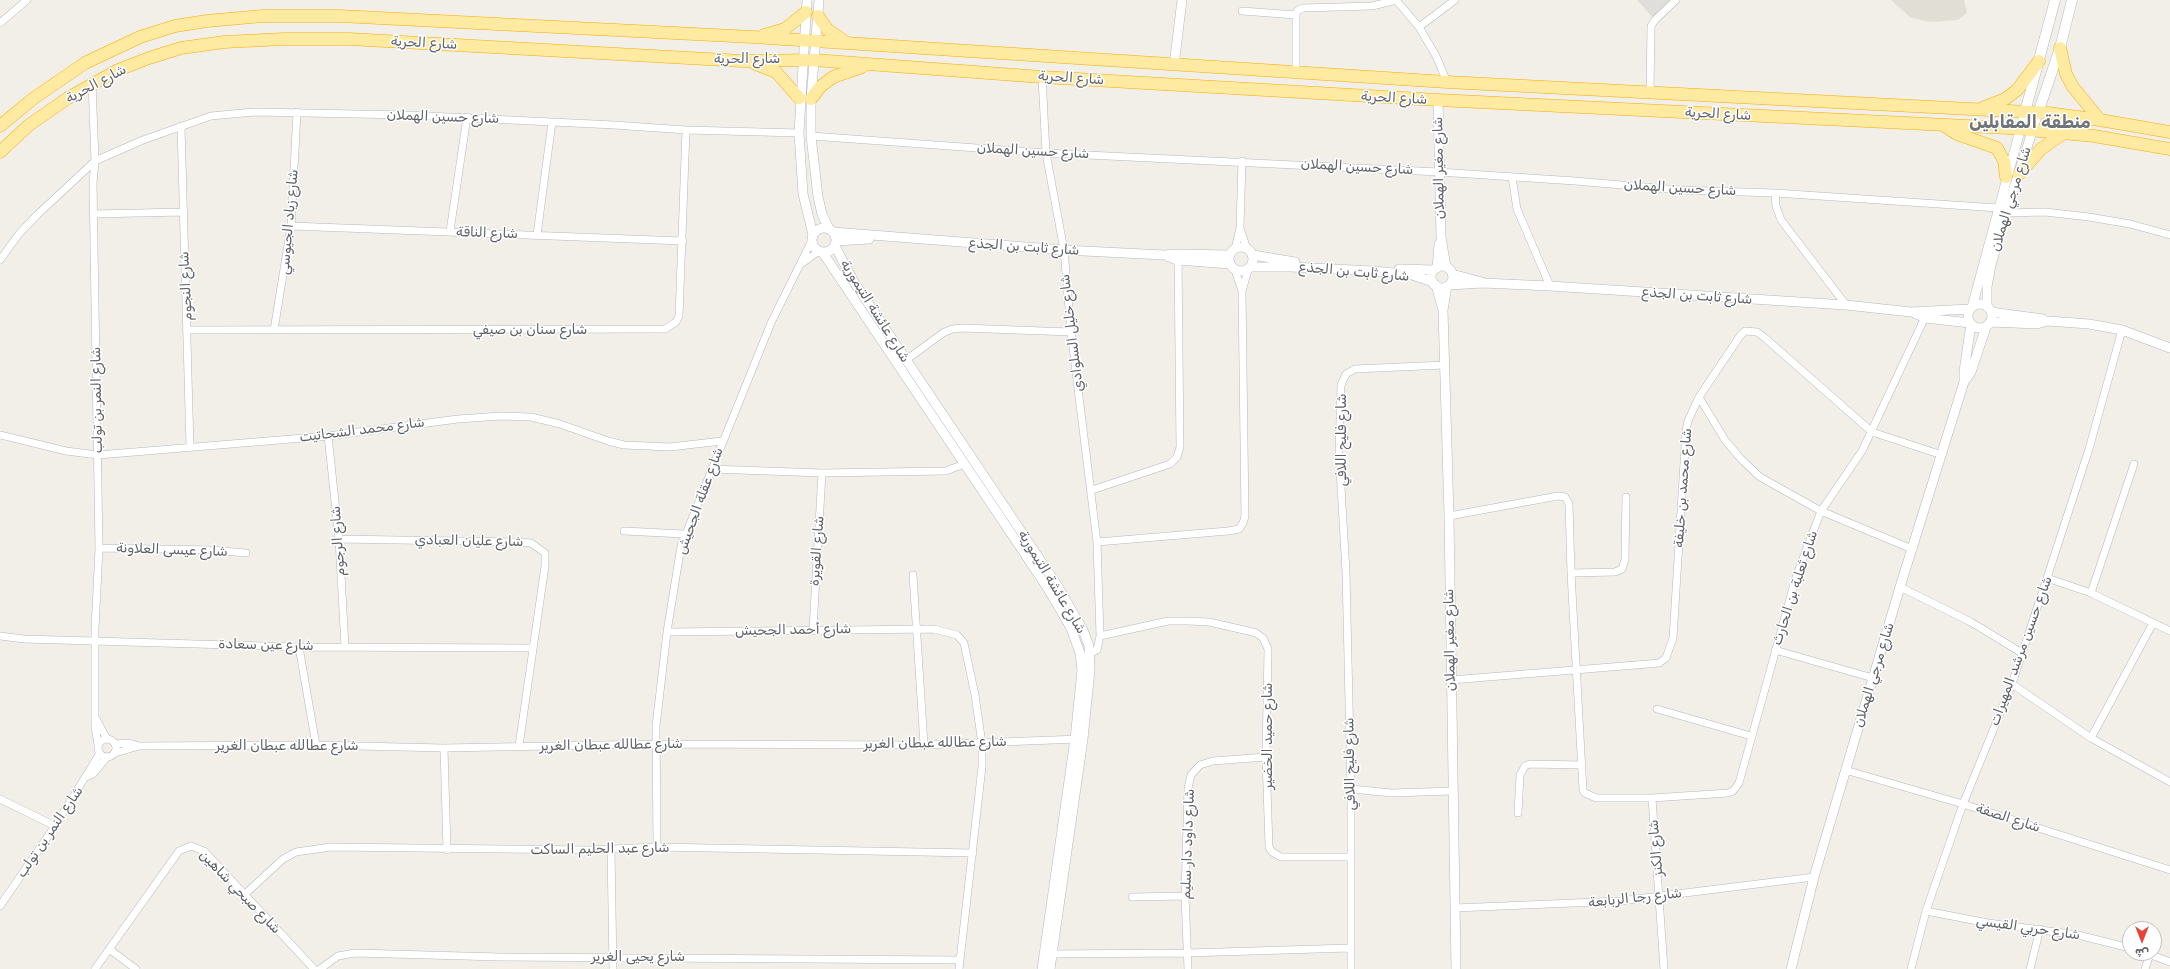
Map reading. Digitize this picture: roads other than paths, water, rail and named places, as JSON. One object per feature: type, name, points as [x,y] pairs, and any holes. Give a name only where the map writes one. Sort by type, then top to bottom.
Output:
[{"type":"highway","points":[[753,37],[785,29],[806,6]]},
{"type":"highway","name":"شارع الحرية","points":[[0,126],[34,98],[85,63],[140,37],[175,26],[207,21],[262,16],[340,16],[753,37],[852,45],[1447,82],[2025,112],[2100,120],[2170,132]]},
{"type":"highway","points":[[818,16],[834,36],[852,45]]},
{"type":"highway","name":"شارع الحرية","points":[[0,152],[29,125],[92,83],[149,58],[181,48],[224,42],[284,39],[349,39],[742,61],[808,60],[1438,100],[2032,130],[2094,136],[2170,149]]},
{"type":"highway","points":[[2060,48],[2066,74],[2073,87],[2100,120]]},
{"type":"highway","points":[[742,61],[764,66],[776,72],[805,99],[833,77],[848,70],[873,64]]},
{"type":"highway","points":[[1977,110],[2005,99],[2017,90],[2039,61]]},
{"type":"highway","points":[[1943,125],[1957,134],[1997,148],[2004,161],[2006,176]]},
{"type":"highway","points":[[2019,174],[2041,149],[2064,133]]},
{"type":"main road","name":"شارع مرجي الهملان","points":[[2025,112],[2055,0]]},
{"type":"main road","name":"شارع مرجي الهملان","points":[[2038,113],[2060,48],[2072,0]]},
{"type":"street","points":[[1,21],[27,0]]},
{"type":"street","points":[[805,99],[818,197],[822,214],[836,243],[832,250],[821,252],[812,244],[803,194],[799,133],[805,99],[810,42],[818,16],[819,0]]},
{"type":"street","points":[[1174,65],[1182,0]]},
{"type":"street","points":[[1296,73],[1297,11],[1303,8],[1372,6],[1397,0],[1419,27],[1436,56],[1447,82]]},
{"type":"street","points":[[1419,27],[1455,0]]},
{"type":"street","points":[[1650,93],[1652,26],[1655,20],[1676,0]]},
{"type":"street","points":[[806,6],[810,42]]},
{"type":"street","points":[[1242,11],[1296,15]]},
{"type":"street","name":"شارع خليل السلوادي","points":[[1042,76],[1046,153],[1064,250],[1071,332],[1092,490],[1097,542],[1100,636],[1096,650],[1086,656]]},
{"type":"street","name":"شارع النمر بن تولب","points":[[92,83],[95,161],[93,184],[99,548],[95,640],[95,733],[98,745]]},
{"type":"street","name":"شارع مغير الهملان","points":[[1438,100],[1442,269]]},
{"type":"street","name":"شارع حسين الهملان","points":[[0,260],[36,215],[95,161],[142,140],[211,116],[230,113],[298,112],[467,117],[686,130],[799,133]]},
{"type":"street","name":"شارع زياد الجيوسي","points":[[274,330],[291,226],[298,112]]},
{"type":"street","name":"شارع مرجي الهملان","points":[[1989,309],[1988,286],[2002,210],[2006,176],[2025,112]]},
{"type":"street","name":"شارع مرجي الهملان","points":[[1971,308],[2002,210],[2019,174],[2038,113]]},
{"type":"street","points":[[450,231],[467,117]]},
{"type":"street","points":[[537,235],[552,122]]},
{"type":"street","name":"شارع النجوم","points":[[181,126],[188,330],[190,447]]},
{"type":"street","name":"شارع سنان بن صيفي","points":[[188,330],[665,329],[676,322],[679,316],[686,130]]},
{"type":"street","name":"شارع حسين الهملان","points":[[811,136],[1046,153],[1242,161],[1439,172],[1680,190],[1775,193],[2045,212],[2130,224],[2170,235]]},
{"type":"street","points":[[1097,542],[1228,531],[1239,529],[1243,524],[1245,516],[1242,291],[1232,260],[1240,228],[1242,161]]},
{"type":"street","points":[[1512,177],[1517,209],[1550,286]]},
{"type":"street","points":[[1775,193],[1776,206],[1781,220],[1846,305]]},
{"type":"street","points":[[94,214],[183,212]]},
{"type":"street","name":"شارع الناقة","points":[[291,226],[683,241]]},
{"type":"street","points":[[812,238],[820,228],[831,230]]},
{"type":"street","points":[[1240,228],[1250,252],[1249,269],[1242,291]]},
{"type":"street","name":"شارع ثابت بن الجذع","points":[[831,230],[884,237],[1232,260],[1249,269],[1290,267],[1374,271],[1412,275],[1434,283]]},
{"type":"street","name":"شارع ثابت بن الجذع","points":[[836,243],[884,237]]},
{"type":"street","name":"شارع عقلة الجحيش","points":[[658,847],[656,726],[667,632],[678,561],[684,534],[771,323],[812,238]]},
{"type":"street","name":"شارع عائشة التيمورية","points":[[836,243],[854,282],[1057,584],[1083,630],[1086,656],[1082,670],[1079,739],[1048,954],[1042,969]]},
{"type":"street","name":"شارع عقلة الجحيش","points":[[799,265],[821,252]]},
{"type":"street","name":"شارع عائشة التيمورية","points":[[821,252],[1047,587],[1086,656]]},
{"type":"street","name":"شارع ثابت بن الجذع","points":[[1232,260],[1250,252],[1310,264],[1442,269],[1483,283]]},
{"type":"street","points":[[1092,490],[1170,464],[1178,457],[1180,447],[1178,257]]},
{"type":"street","points":[[1442,269],[1453,278],[1448,286],[1440,287],[1434,283],[1432,274],[1442,269]]},
{"type":"street","name":"شارع مغير الهملان","points":[[1434,283],[1443,310]]},
{"type":"street","name":"شارع ثابت بن الجذع","points":[[1448,286],[1483,283],[1550,286],[1846,305],[1926,314],[1970,324]]},
{"type":"street","name":"شارع مغير الهملان","points":[[1448,286],[1443,310],[1449,516],[1452,791],[1456,969]]},
{"type":"street","points":[[2048,321],[2037,324],[1988,325],[1977,328],[1970,324],[1968,317],[1971,308],[1978,304],[1989,309],[2048,321],[2088,324],[2122,330],[2170,348]]},
{"type":"street","name":"شارع ثابت بن الجذع","points":[[1926,314],[1971,308]]},
{"type":"street","points":[[1988,325],[1989,309]]},
{"type":"street","name":"شارع ثعلبة بن الحارث","points":[[1652,798],[1721,795],[1733,791],[1739,783],[1796,577],[1821,511],[1854,464],[1872,432],[1926,314]]},
{"type":"street","name":"شارع مرجي الهملان","points":[[1964,382],[1970,324]]},
{"type":"street","name":"شارع مرجي الهملان","points":[[1791,969],[1814,876],[1900,587],[1964,382],[1970,372],[1988,325]]},
{"type":"street","points":[[906,360],[943,333],[957,328],[1071,332]]},
{"type":"street","name":"شارع حسين مرشد المهيرات","points":[[1911,969],[1926,910],[1963,804],[2012,684],[2089,449],[2122,330]]},
{"type":"street","name":"شارع محمد بن خليفة","points":[[1451,680],[1659,663],[1666,658],[1670,651],[1673,638],[1686,431],[1699,397],[1740,336],[1745,332],[1757,332],[1872,432],[1942,454]]},
{"type":"street","name":"شارع فليح اللافي","points":[[1351,969],[1351,789],[1346,572],[1339,453],[1343,379],[1355,369],[1444,365]]},
{"type":"street","points":[[1699,397],[1725,440],[1754,472],[1770,484],[1821,511],[1912,549]]},
{"type":"street","name":"شارع محمد الشحاتيت","points":[[0,435],[66,451],[98,455],[328,436],[458,419],[501,416],[531,417],[560,424],[608,442],[624,445],[670,447],[722,441]]},
{"type":"street","name":"شارع الرجوم","points":[[328,436],[338,539],[345,646]]},
{"type":"street","points":[[711,469],[822,473],[946,471],[964,464]]},
{"type":"street","points":[[2091,593],[2134,464]]},
{"type":"street","name":"شارع القويرة","points":[[812,629],[822,473]]},
{"type":"street","points":[[1449,516],[1558,496],[1565,497],[1569,504],[1571,573],[1583,790],[1592,797],[1652,798]]},
{"type":"street","points":[[1571,573],[1615,572],[1622,569],[1625,560],[1626,497]]},
{"type":"street","points":[[624,531],[684,534]]},
{"type":"street","name":"شارع عليان العبادي","points":[[338,539],[531,543],[545,553],[546,559],[519,746]]},
{"type":"street","name":"شارع عيسى العلاونة","points":[[99,548],[212,550],[246,553]]},
{"type":"street","points":[[913,575],[918,629],[924,745]]},
{"type":"street","points":[[2047,578],[2091,593],[2170,631]]},
{"type":"street","points":[[1900,587],[1970,622],[2022,653]]},
{"type":"street","name":"شارع حميد الخضير","points":[[1100,636],[1168,621],[1209,622],[1256,633],[1263,638],[1268,649],[1266,757],[1269,847],[1272,852],[1281,857],[1351,857]]},
{"type":"street","points":[[2091,738],[2153,623]]},
{"type":"street","name":"شارع أحمد الجحيش","points":[[667,632],[812,629],[918,629]]},
{"type":"street","points":[[918,629],[946,631],[957,635],[964,643],[982,744],[982,767],[959,969]]},
{"type":"street","name":"شارع عين سعادة","points":[[0,636],[24,639],[299,647],[532,648]]},
{"type":"street","points":[[299,647],[316,745]]},
{"type":"street","points":[[1775,650],[1873,678]]},
{"type":"street","points":[[2012,684],[2091,738],[2170,782]]},
{"type":"street","points":[[1657,709],[1752,736]]},
{"type":"street","name":"شارع النمر بن تولب","points":[[95,717],[107,739]]},
{"type":"street","points":[[107,739],[115,744],[115,752],[107,757],[100,753],[98,745],[102,740],[107,739]]},
{"type":"street","name":"شارع عطالله عبطان الغرير","points":[[115,752],[139,746],[316,745],[444,748],[656,744],[924,745],[982,744],[1079,739]]},
{"type":"street","name":"شارع عطالله عبطان الغرير","points":[[115,744],[129,743],[139,746]]},
{"type":"street","points":[[444,748],[447,850]]},
{"type":"street","name":"شارع النمر بن تولب","points":[[1,904],[55,826],[86,778],[88,770],[100,753]]},
{"type":"street","name":"شارع النمر بن تولب","points":[[86,778],[93,774],[107,757]]},
{"type":"street","name":"شارع داود دار سليم","points":[[1188,969],[1185,896],[1188,788],[1191,775],[1200,765],[1213,761],[1266,757]]},
{"type":"street","points":[[1518,813],[1520,775],[1525,766],[1530,764],[1582,765]]},
{"type":"street","name":"شارع الصفة","points":[[1846,770],[1963,804],[2170,870]]},
{"type":"street","points":[[1351,789],[1392,793],[1452,791]]},
{"type":"street","name":"شارع الكنز","points":[[1652,798],[1664,969]]},
{"type":"street","points":[[0,799],[55,826]]},
{"type":"street","name":"شارع صبحي شاهين","points":[[95,969],[178,851],[191,846],[204,851],[314,969]]},
{"type":"street","name":"شارع عبد الحليم الساكت","points":[[244,895],[282,858],[296,852],[331,847],[447,850],[611,849],[658,847],[973,853]]},
{"type":"street","points":[[611,849],[613,969]]},
{"type":"street","name":"شارع رجا الربابعة","points":[[1455,908],[1563,905],[1660,897],[1814,876]]},
{"type":"street","points":[[1132,897],[1185,896]]},
{"type":"street","name":"شارع حربي القيسي","points":[[1926,910],[1980,922],[2078,934],[2122,946]]},
{"type":"street","points":[[2030,969],[2040,929]]},
{"type":"street","points":[[1048,954],[1187,953],[1350,948]]},
{"type":"street","points":[[109,949],[136,969]]},
{"type":"street","name":"شارع يحيى الغرير","points":[[320,969],[338,956],[355,953],[960,960]]},
{"type":"street","name":"شارع عائشة التيمورية","points":[[1048,954],[1050,969]]},
{"type":"district","name":"منطقة المقابلين","points":[[2030,123]]}]
